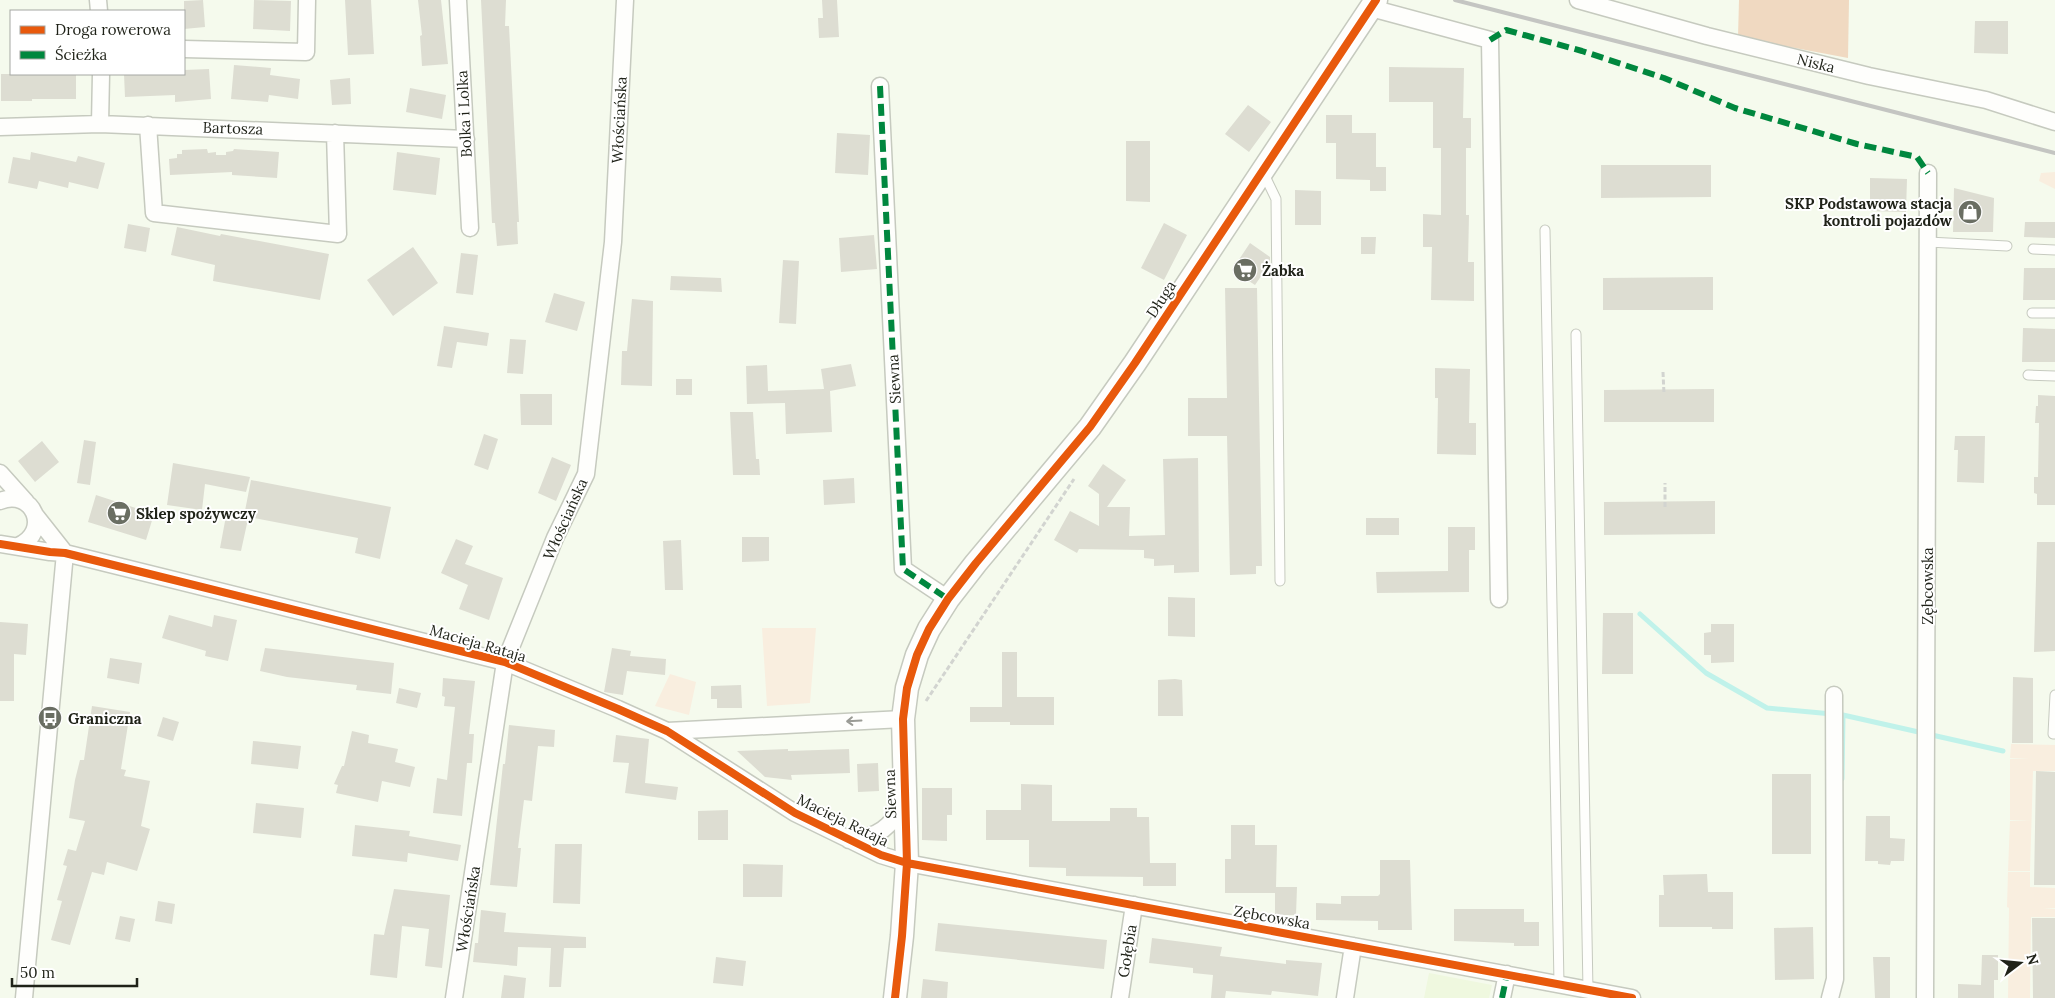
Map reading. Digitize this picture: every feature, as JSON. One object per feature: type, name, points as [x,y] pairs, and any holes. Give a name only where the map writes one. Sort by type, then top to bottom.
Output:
[{"type":"street","points":[[185,49],[306,52],[306,0]]},
{"type":"street","name":"Bolka i Lolka","points":[[458,0],[470,228]]},
{"type":"street","name":"Włościańska","points":[[454,998],[505,662],[555,538],[586,474],[613,242],[625,0]]},
{"type":"street","name":"Niska","points":[[1578,0],[1707,36],[1831,67],[1986,100],[2055,122]]},
{"type":"street","points":[[1373,4],[1490,40],[1499,599]]},
{"type":"street","name":"Długa","points":[[948,599],[1090,427],[1141,355],[1373,4]]},
{"type":"street","points":[[100,124],[101,75]]},
{"type":"street","name":"Siewna","points":[[880,86],[903,568],[948,599],[929,628],[917,655],[907,688],[912,714],[904,801],[907,863],[895,998]]},
{"type":"street","name":"Bartosza","points":[[0,127],[100,124],[148,125],[466,139]]},
{"type":"street","points":[[148,125],[154,213],[338,234],[334,133]]},
{"type":"street","name":"Zębcowska","points":[[1925,998],[1928,173]]},
{"type":"street","points":[[1,479],[31,508],[65,553],[24,998]]},
{"type":"street","points":[[0,501],[13,498],[31,508]]},
{"type":"street","points":[[18,546],[26,543],[35,530],[31,508]]},
{"type":"street","name":"Macieja Rataja","points":[[0,544],[65,553],[505,662],[667,731],[795,813],[880,855],[907,863]]},
{"type":"street","points":[[1830,998],[1835,979],[1834,695]]},
{"type":"street","name":"Macieja Rataja","points":[[667,731],[912,714]]},
{"type":"street","points":[[849,840],[865,839],[882,830],[897,816],[904,801]]},
{"type":"street","name":"Zębcowska","points":[[907,863],[1632,998]]},
{"type":"street","name":"Gołębia","points":[[1120,998],[1134,904]]},
{"type":"street","points":[[1345,998],[1353,946]]},
{"type":"street","points":[[1502,998],[1507,974]]},
{"type":"lane","points":[[1262,170],[1276,199],[1280,580]]},
{"type":"lane","points":[[1545,230],[1559,984]]},
{"type":"lane","points":[[1928,242],[2007,246]]},
{"type":"lane","points":[[2033,249],[2055,250]]},
{"type":"lane","points":[[2032,313],[2055,313]]},
{"type":"lane","points":[[1576,334],[1588,990]]},
{"type":"lane","points":[[2028,375],[2055,376]]},
{"type":"lane","points":[[2055,695],[2053,734],[2055,734]]},
{"type":"path","points":[[1663,372],[1664,394]]},
{"type":"path","points":[[912,714],[1076,476]]},
{"type":"path","points":[[1665,483],[1665,506]]},
{"type":"shaded area","points":[[1739,0],[1849,0],[1848,58],[1738,37]]},
{"type":"shaded area","points":[[2055,172],[2055,189],[2039,181],[2041,173]]},
{"type":"shaded area","points":[[762,628],[816,628],[810,703],[767,706]]},
{"type":"shaded area","points":[[670,674],[696,682],[689,715],[655,706]]},
{"type":"shaded area","points":[[2011,744],[2055,745],[2055,771],[2033,771],[2030,871],[2008,871],[2010,821],[2031,821],[2010,820],[2010,759],[2029,759],[2010,758]]},
{"type":"shaded area","points":[[2008,872],[2030,872],[2030,887],[2055,888],[2055,908],[2043,908],[2055,909],[2055,917],[2031,917],[2030,998],[2008,998]]},
{"type":"shaded area","points":[[1429,973],[1492,985],[1489,998],[1424,998]]},
{"type":"building","points":[[203,0],[205,27],[185,29],[184,1]]},
{"type":"building","points":[[254,0],[291,1],[290,31],[253,29]]},
{"type":"building","points":[[345,0],[371,0],[374,54],[348,55]]},
{"type":"building","points":[[418,0],[441,0],[448,64],[422,66],[420,36],[422,35]]},
{"type":"building","points":[[481,0],[506,0],[505,26],[509,26],[519,222],[517,222],[518,244],[497,246],[495,223],[492,223]]},
{"type":"building","points":[[822,0],[837,0],[839,37],[819,38],[818,18],[823,18]]},
{"type":"building","points":[[1975,21],[2008,21],[2008,54],[1974,53]]},
{"type":"building","points":[[234,65],[271,68],[270,75],[300,79],[298,99],[269,95],[268,102],[231,99]]},
{"type":"building","points":[[1389,67],[1464,68],[1463,118],[1471,118],[1471,148],[1466,148],[1466,215],[1469,215],[1468,262],[1474,262],[1474,301],[1431,300],[1432,247],[1423,247],[1423,214],[1441,215],[1441,148],[1433,148],[1433,102],[1389,102]]},
{"type":"building","points":[[209,69],[211,99],[175,102],[175,95],[125,97],[124,75],[185,75],[185,70]]},
{"type":"building","points":[[1,74],[76,75],[76,99],[1,101]]},
{"type":"building","points":[[350,78],[351,104],[332,105],[330,80]]},
{"type":"building","points":[[410,88],[446,95],[442,119],[406,112]]},
{"type":"building","points":[[1248,105],[1271,122],[1249,152],[1225,134]]},
{"type":"building","points":[[1326,115],[1352,115],[1352,133],[1376,133],[1376,167],[1386,167],[1386,191],[1370,191],[1370,180],[1336,179],[1336,143],[1326,143]]},
{"type":"building","points":[[837,133],[870,135],[868,175],[835,173]]},
{"type":"building","points":[[1126,141],[1150,141],[1150,202],[1126,201]]},
{"type":"building","points":[[207,149],[208,153],[216,152],[216,155],[226,155],[226,152],[233,151],[234,149],[279,152],[277,178],[232,175],[232,172],[170,175],[169,159],[177,158],[177,154],[182,154],[182,150]]},
{"type":"building","points":[[31,152],[76,162],[78,156],[105,163],[98,189],[69,182],[68,188],[39,181],[37,189],[8,183],[13,157],[30,160]]},
{"type":"building","points":[[397,152],[440,158],[436,195],[393,190]]},
{"type":"building","points":[[1601,165],[1711,165],[1711,197],[1601,198]]},
{"type":"building","points":[[1870,178],[1907,179],[1906,212],[1870,211]]},
{"type":"building","points":[[1954,188],[1994,198],[1993,232],[1953,232]]},
{"type":"building","points":[[1295,190],[1321,191],[1321,225],[1295,225]]},
{"type":"building","points":[[2025,222],[2055,222],[2055,238],[2024,237]]},
{"type":"building","points":[[1164,223],[1187,235],[1164,280],[1141,268]]},
{"type":"building","points":[[128,224],[150,228],[146,252],[124,248]]},
{"type":"building","points":[[177,227],[329,254],[320,300],[213,281],[215,265],[171,255]]},
{"type":"building","points":[[874,235],[877,269],[841,272],[839,238]]},
{"type":"building","points":[[1361,237],[1376,237],[1375,254],[1361,254]]},
{"type":"building","points":[[1250,243],[1270,257],[1270,263],[1255,285],[1232,270]]},
{"type":"building","points":[[413,247],[438,283],[393,316],[367,280]]},
{"type":"building","points":[[461,253],[478,255],[473,295],[456,293]]},
{"type":"building","points":[[783,260],[799,261],[796,324],[779,323]]},
{"type":"building","points":[[2024,268],[2055,268],[2055,300],[2023,300]]},
{"type":"building","points":[[671,276],[721,278],[722,292],[670,290]]},
{"type":"building","points":[[1713,277],[1713,310],[1603,310],[1603,278]]},
{"type":"building","points":[[1225,288],[1257,288],[1262,566],[1256,566],[1256,574],[1230,575],[1227,436],[1188,436],[1188,398],[1227,398]]},
{"type":"building","points":[[554,293],[585,302],[577,331],[545,322]]},
{"type":"building","points":[[632,299],[653,301],[652,386],[621,385],[622,351],[627,351]]},
{"type":"building","points":[[444,326],[489,333],[487,346],[457,342],[452,368],[437,366]]},
{"type":"building","points":[[2023,328],[2055,329],[2055,362],[2022,362]]},
{"type":"building","points":[[510,339],[526,340],[523,374],[507,373]]},
{"type":"building","points":[[851,364],[856,386],[830,391],[832,432],[786,434],[785,403],[747,404],[746,366],[767,365],[768,391],[824,389],[821,369]]},
{"type":"building","points":[[1435,368],[1470,369],[1469,423],[1476,423],[1476,455],[1437,454],[1438,398],[1435,398]]},
{"type":"building","points":[[676,379],[692,379],[692,395],[676,395]]},
{"type":"building","points":[[1714,389],[1714,422],[1604,422],[1604,390]]},
{"type":"building","points":[[520,394],[552,394],[552,425],[521,425]]},
{"type":"building","points":[[2038,395],[2055,396],[2055,505],[2037,505],[2037,494],[2034,493],[2034,477],[2038,477],[2039,423],[2035,423]]},
{"type":"building","points":[[730,412],[753,412],[756,459],[759,459],[760,475],[733,475]]},
{"type":"building","points":[[484,434],[498,439],[488,470],[474,465]]},
{"type":"building","points":[[1955,436],[1985,436],[1984,483],[1957,482],[1958,450],[1954,450]]},
{"type":"building","points":[[84,440],[96,442],[90,485],[77,483]]},
{"type":"building","points":[[42,441],[59,462],[35,482],[18,461]]},
{"type":"building","points":[[552,457],[571,465],[556,501],[538,493]]},
{"type":"building","points":[[1198,458],[1199,572],[1174,573],[1174,565],[1154,566],[1154,559],[1144,558],[1144,550],[1079,549],[1077,553],[1054,540],[1070,511],[1099,526],[1099,494],[1088,486],[1103,464],[1126,480],[1107,507],[1130,507],[1129,536],[1165,535],[1163,459]]},
{"type":"building","points":[[173,463],[250,477],[246,492],[205,484],[202,510],[167,505]]},
{"type":"building","points":[[854,478],[855,503],[824,505],[823,480]]},
{"type":"building","points":[[251,480],[391,507],[380,559],[355,553],[358,538],[244,516]]},
{"type":"building","points":[[96,495],[154,514],[146,540],[88,522]]},
{"type":"building","points":[[1715,501],[1715,534],[1604,535],[1604,502]]},
{"type":"building","points":[[226,516],[248,519],[241,551],[220,548]]},
{"type":"building","points":[[1366,518],[1399,518],[1399,535],[1366,535]]},
{"type":"building","points":[[1448,527],[1475,527],[1475,550],[1469,550],[1469,592],[1377,593],[1376,572],[1448,571]]},
{"type":"building","points":[[742,537],[769,537],[769,561],[742,562]]},
{"type":"building","points":[[456,539],[473,546],[465,564],[503,578],[489,620],[459,609],[468,585],[441,573]]},
{"type":"building","points":[[681,540],[683,590],[665,590],[663,541]]},
{"type":"building","points":[[2037,542],[2055,542],[2055,651],[2034,652]]},
{"type":"building","points":[[1168,597],[1195,598],[1195,637],[1168,636]]},
{"type":"building","points":[[1603,613],[1633,613],[1633,674],[1602,674]]},
{"type":"building","points":[[169,615],[212,627],[214,615],[237,620],[228,661],[205,656],[206,651],[162,638]]},
{"type":"building","points":[[0,622],[28,624],[26,655],[14,654],[14,701],[0,701]]},
{"type":"building","points":[[1711,624],[1734,624],[1734,662],[1711,663],[1711,655],[1704,655],[1704,633],[1711,632]]},
{"type":"building","points":[[265,648],[394,663],[391,694],[356,690],[357,685],[287,677],[260,671]]},
{"type":"building","points":[[612,648],[631,651],[630,656],[666,659],[665,675],[627,671],[623,695],[604,692]]},
{"type":"building","points":[[1002,652],[1017,652],[1017,697],[1054,697],[1054,725],[1010,725],[1010,722],[970,722],[970,707],[1002,707]]},
{"type":"building","points":[[110,658],[142,663],[139,684],[107,678]]},
{"type":"building","points":[[2013,677],[2033,678],[2033,743],[2012,743]]},
{"type":"building","points":[[443,678],[475,681],[469,734],[474,734],[472,763],[467,763],[462,816],[433,813],[437,778],[447,780],[455,707],[444,706],[445,697],[442,696]]},
{"type":"building","points":[[1158,680],[1182,680],[1183,716],[1158,716]]},
{"type":"building","points":[[741,685],[742,708],[717,708],[717,699],[711,699],[711,686]]},
{"type":"building","points":[[399,688],[421,693],[417,708],[396,703]]},
{"type":"building","points":[[92,706],[130,712],[121,769],[126,770],[124,776],[150,781],[141,826],[150,829],[137,871],[107,862],[104,875],[92,872],[70,945],[51,940],[62,901],[57,900],[67,866],[63,865],[68,849],[76,851],[85,821],[69,818],[80,760],[84,760]]},
{"type":"building","points":[[163,717],[179,722],[173,741],[157,736]]},
{"type":"building","points":[[509,725],[555,730],[554,747],[538,746],[532,801],[524,800],[518,848],[521,848],[517,887],[490,885]]},
{"type":"building","points":[[352,731],[369,735],[368,743],[398,749],[395,762],[415,767],[410,787],[382,781],[378,802],[336,793],[338,785],[334,784],[342,766],[344,766]]},
{"type":"building","points":[[616,735],[649,739],[645,783],[678,787],[676,800],[625,793],[629,763],[613,762]]},
{"type":"building","points":[[253,741],[301,746],[298,769],[251,764]]},
{"type":"building","points":[[788,749],[788,751],[849,749],[850,773],[791,775],[792,780],[765,777],[737,751]]},
{"type":"building","points":[[878,763],[879,791],[858,792],[857,764]]},
{"type":"building","points":[[2036,771],[2055,772],[2055,885],[2034,885]]},
{"type":"building","points":[[1772,774],[1811,774],[1811,854],[1772,854]]},
{"type":"building","points":[[1021,784],[1052,785],[1052,821],[1110,821],[1110,808],[1137,808],[1137,817],[1149,817],[1150,863],[1176,863],[1176,886],[1143,886],[1143,877],[1066,876],[1066,868],[1029,867],[1029,840],[986,840],[986,810],[1021,810]]},
{"type":"building","points":[[922,788],[952,788],[952,815],[947,815],[947,841],[922,840]]},
{"type":"building","points":[[256,803],[304,808],[301,838],[253,833]]},
{"type":"building","points":[[728,810],[728,840],[698,840],[698,811]]},
{"type":"building","points":[[1866,816],[1890,816],[1890,838],[1905,839],[1904,861],[1891,861],[1890,865],[1878,864],[1878,861],[1865,861]]},
{"type":"building","points":[[355,825],[410,831],[409,836],[461,845],[458,861],[408,853],[407,862],[352,856]]},
{"type":"building","points":[[1231,825],[1255,825],[1255,845],[1277,845],[1276,887],[1297,887],[1296,915],[1275,915],[1275,893],[1225,893],[1225,859],[1231,859]]},
{"type":"building","points":[[555,844],[582,844],[580,904],[553,903]]},
{"type":"building","points":[[1380,860],[1410,860],[1412,930],[1378,930],[1378,921],[1316,920],[1316,903],[1341,904],[1341,896],[1378,896],[1380,894]]},
{"type":"building","points":[[743,864],[783,865],[782,897],[743,897]]},
{"type":"building","points":[[1707,874],[1708,892],[1733,892],[1733,929],[1659,927],[1659,895],[1664,895],[1663,875]]},
{"type":"building","points":[[394,889],[450,895],[442,968],[425,966],[429,929],[402,926],[397,978],[370,975],[374,934],[384,935]]},
{"type":"building","points":[[158,901],[175,904],[172,924],[155,921]]},
{"type":"building","points":[[1454,909],[1524,909],[1524,922],[1539,922],[1539,946],[1514,946],[1514,943],[1454,941]]},
{"type":"building","points":[[481,910],[506,913],[504,932],[586,937],[586,948],[564,948],[561,987],[549,987],[551,948],[518,947],[517,966],[473,962],[475,943],[478,943]]},
{"type":"building","points":[[120,916],[135,919],[130,942],[115,939]]},
{"type":"building","points":[[2032,918],[2055,918],[2055,998],[2033,998]]},
{"type":"building","points":[[938,923],[1107,940],[1104,969],[935,951]]},
{"type":"building","points":[[1813,927],[1814,979],[1775,980],[1774,928]]},
{"type":"building","points":[[1152,938],[1222,947],[1220,956],[1286,964],[1286,960],[1322,963],[1318,996],[1272,991],[1271,995],[1226,991],[1225,998],[1211,998],[1213,975],[1193,973],[1193,968],[1149,963]]},
{"type":"building","points":[[1982,955],[1998,955],[1998,980],[1994,980],[1994,998],[1958,998],[1958,984],[1981,985]]},
{"type":"building","points":[[716,957],[746,961],[743,986],[713,983]]},
{"type":"building","points":[[1873,957],[1890,957],[1890,998],[1875,998]]},
{"type":"building","points":[[504,975],[526,978],[524,998],[501,998]]},
{"type":"building","points":[[923,979],[948,982],[947,998],[921,998]]},
{"type":"waterway","points":[[1640,614],[1706,673],[1767,708],[1843,715],[1842,779]]},
{"type":"waterway","points":[[1843,715],[2003,751]]},
{"type":"railway","points":[[1455,0],[2055,153]]},
{"type":"marked path","points":[[1490,40],[1506,30],[1582,51],[1664,78],[1735,108],[1857,144],[1917,157],[1928,173]]},
{"type":"marked path","points":[[880,86],[903,569],[948,599]]},
{"type":"marked path","points":[[1502,998],[1507,974]]},
{"type":"cycle path","points":[[895,998],[907,863],[903,719],[907,688],[917,655],[929,629],[948,599],[976,563],[1090,427],[1135,363],[1376,0]]},
{"type":"cycle path","points":[[0,544],[65,553],[505,662],[667,731],[795,813],[881,855],[907,863],[1632,998]]},
{"type":"place","name":"SKP Podstawowa stacja kontroli pojazdów","points":[[1970,212]]},
{"type":"place","name":"Żabka","points":[[1245,270]]},
{"type":"place","name":"Sklep spożywczy","points":[[119,513]]},
{"type":"place","name":"Graniczna","points":[[50,718]]}]
